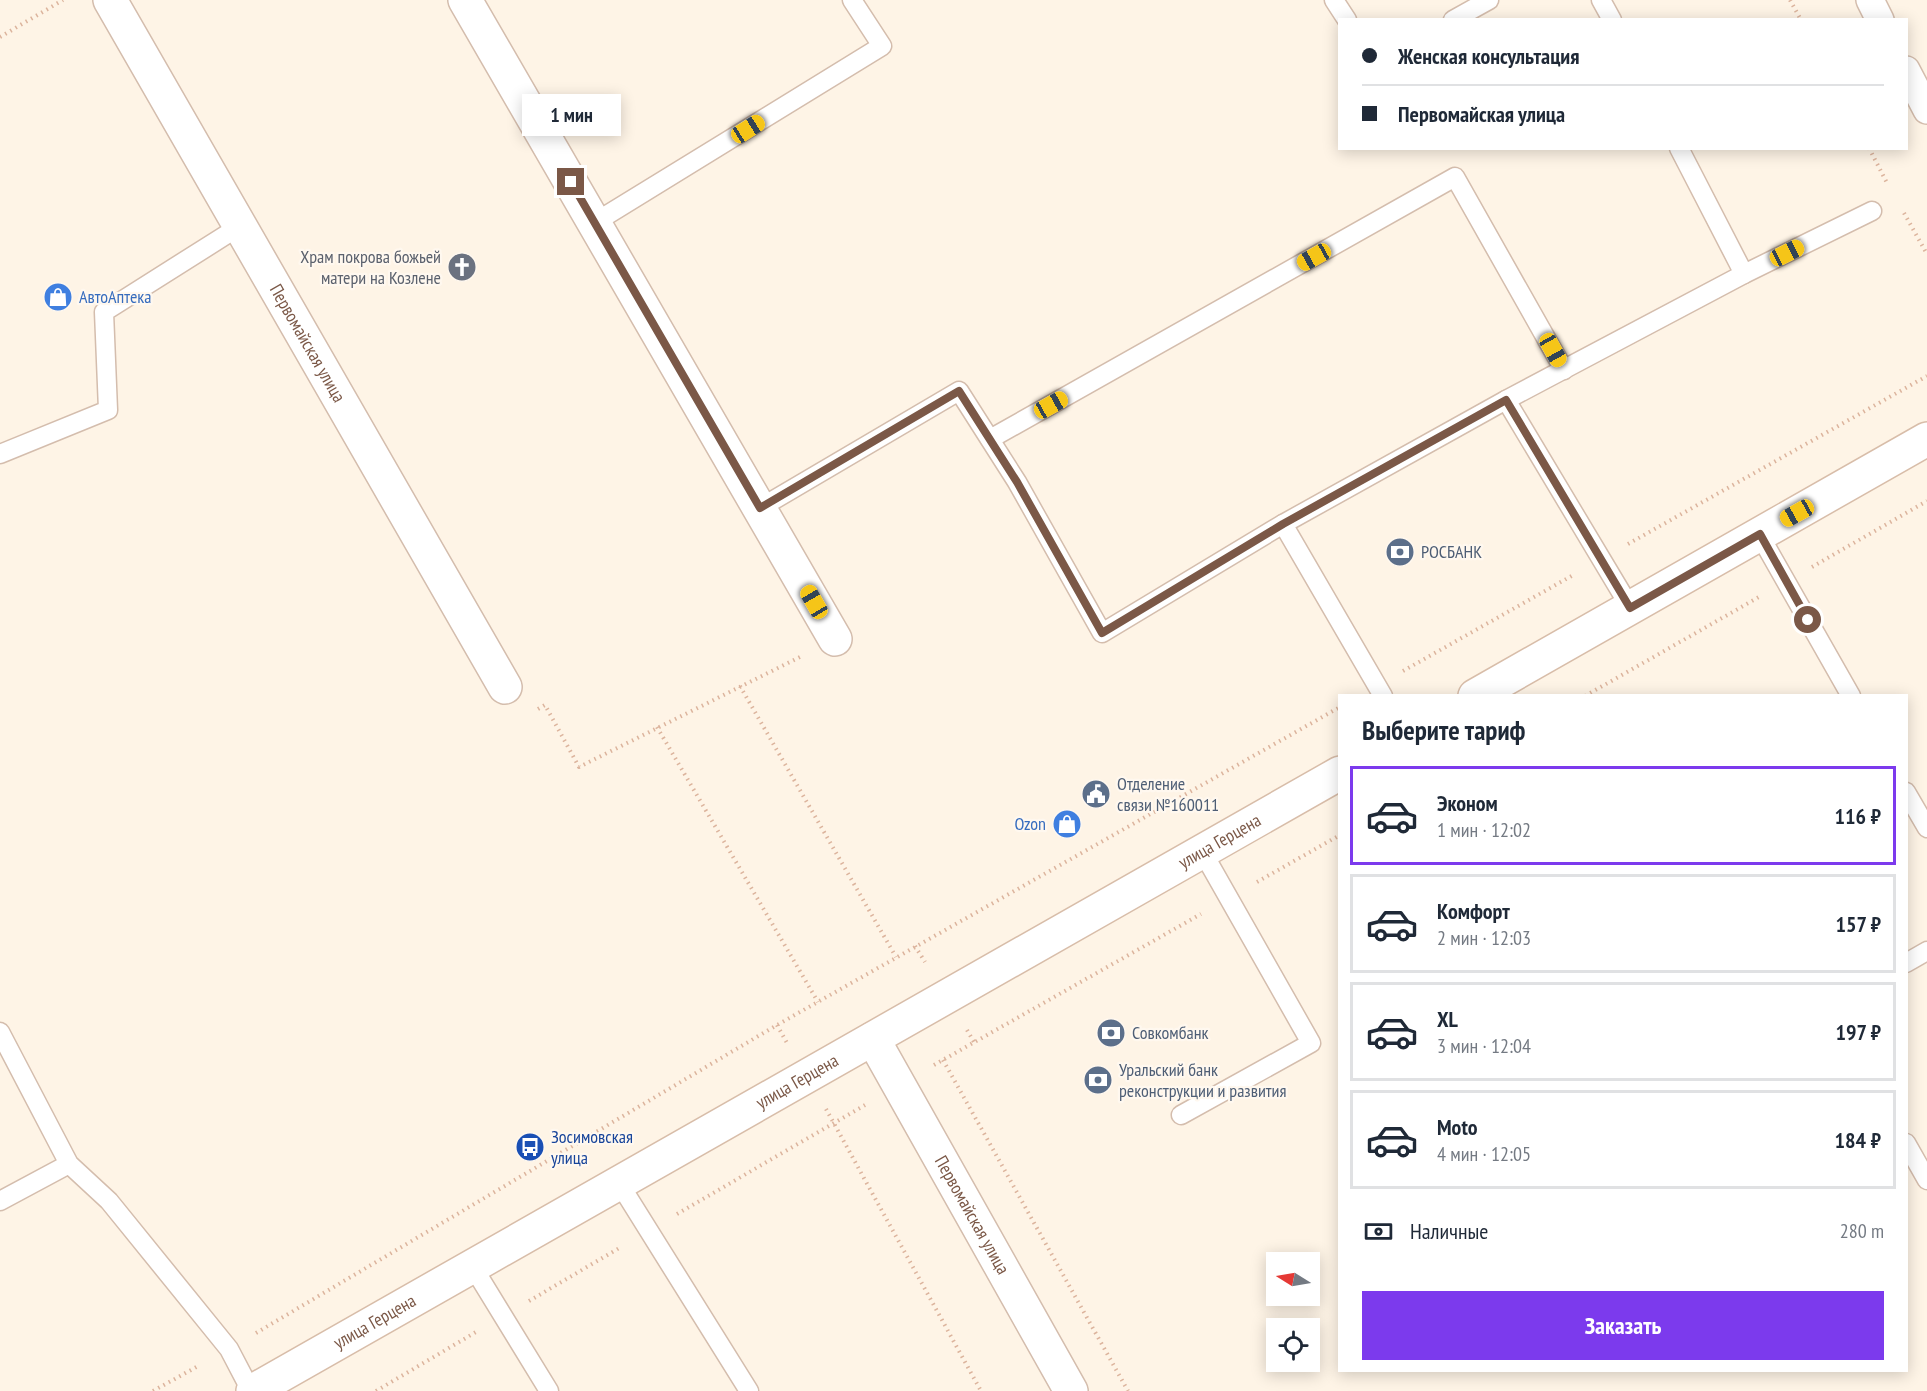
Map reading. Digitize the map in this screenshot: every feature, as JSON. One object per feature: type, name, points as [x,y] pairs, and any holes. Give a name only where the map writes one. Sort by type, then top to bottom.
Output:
[{"type":"street","name":"Первомайская улица","points":[[110,0],[505,687]]},
{"type":"street","points":[[465,0],[835,639]]},
{"type":"street","points":[[1870,0],[1879,18]]},
{"type":"street","points":[[1908,74],[1927,110]]},
{"type":"street","points":[[1479,694],[1927,439]]},
{"type":"street","name":"улица Герцена","points":[[252,1391],[1338,774]]},
{"type":"street","name":"Первомайская улица","points":[[873,1039],[1071,1391]]},
{"type":"lane","points":[[594,223],[882,46],[852,0]]},
{"type":"lane","points":[[1334,0],[1346,18]]},
{"type":"lane","points":[[1457,18],[1489,0]]},
{"type":"lane","points":[[1601,0],[1611,18]]},
{"type":"lane","points":[[1680,150],[1744,274]]},
{"type":"lane","points":[[990,439],[1455,177],[1564,370]]},
{"type":"lane","points":[[760,508],[959,391],[990,439],[1102,633],[1283,524],[1506,400],[1744,274],[1872,211]]},
{"type":"lane","points":[[0,454],[108,410],[104,312],[240,226]]},
{"type":"lane","points":[[1506,400],[1630,608]]},
{"type":"lane","points":[[1283,524],[1380,691]]},
{"type":"lane","points":[[1760,534],[1850,694]]},
{"type":"lane","points":[[1908,795],[1927,828]]},
{"type":"lane","points":[[1180,1114],[1311,1043],[1202,851]]},
{"type":"lane","points":[[1908,962],[1927,951]]},
{"type":"lane","points":[[0,1032],[69,1164],[109,1201],[229,1349],[252,1391]]},
{"type":"lane","points":[[1908,1147],[1927,1180]]},
{"type":"lane","points":[[0,1201],[69,1164]]},
{"type":"lane","points":[[619,1184],[750,1391]]},
{"type":"lane","points":[[473,1267],[549,1391]]},
{"type":"path","points":[[0,37],[63,0]]},
{"type":"path","points":[[1790,0],[1800,18]]},
{"type":"path","points":[[1380,691],[1602,559],[1927,375]]},
{"type":"path","points":[[505,687],[526,717],[545,705],[579,767],[835,639]]},
{"type":"path","points":[[740,686],[896,957]]},
{"type":"path","points":[[153,1391],[229,1349],[777,1025],[1338,708]]},
{"type":"path","points":[[657,727],[818,1002]]},
{"type":"path","points":[[376,1391],[899,1085],[1338,836]]},
{"type":"path","points":[[777,1025],[834,1123],[981,1391]]},
{"type":"path","points":[[943,1060],[1128,1391]]},
{"type":"place","name":"Храм покрова божьей матери на Козлене","points":[[462,267]]},
{"type":"place","name":"АвтоАптека","points":[[58,297]]},
{"type":"place","name":"РОСБАНК","points":[[1400,552]]},
{"type":"place","name":"Отделение связи №160011","points":[[1096,794]]},
{"type":"place","name":"Ozon","points":[[1067,824]]},
{"type":"place","name":"Совкомбанк","points":[[1111,1033]]},
{"type":"place","name":"Уральский банк реконструкции и развития","points":[[1098,1080]]},
{"type":"place","name":"Зосимовская улица","points":[[530,1147]]},
{"type":"route","points":[[571,182],[760,508],[959,391],[1017,482],[1102,633],[1283,524],[1506,400],[1630,608],[1760,534],[1808,620]]}]
